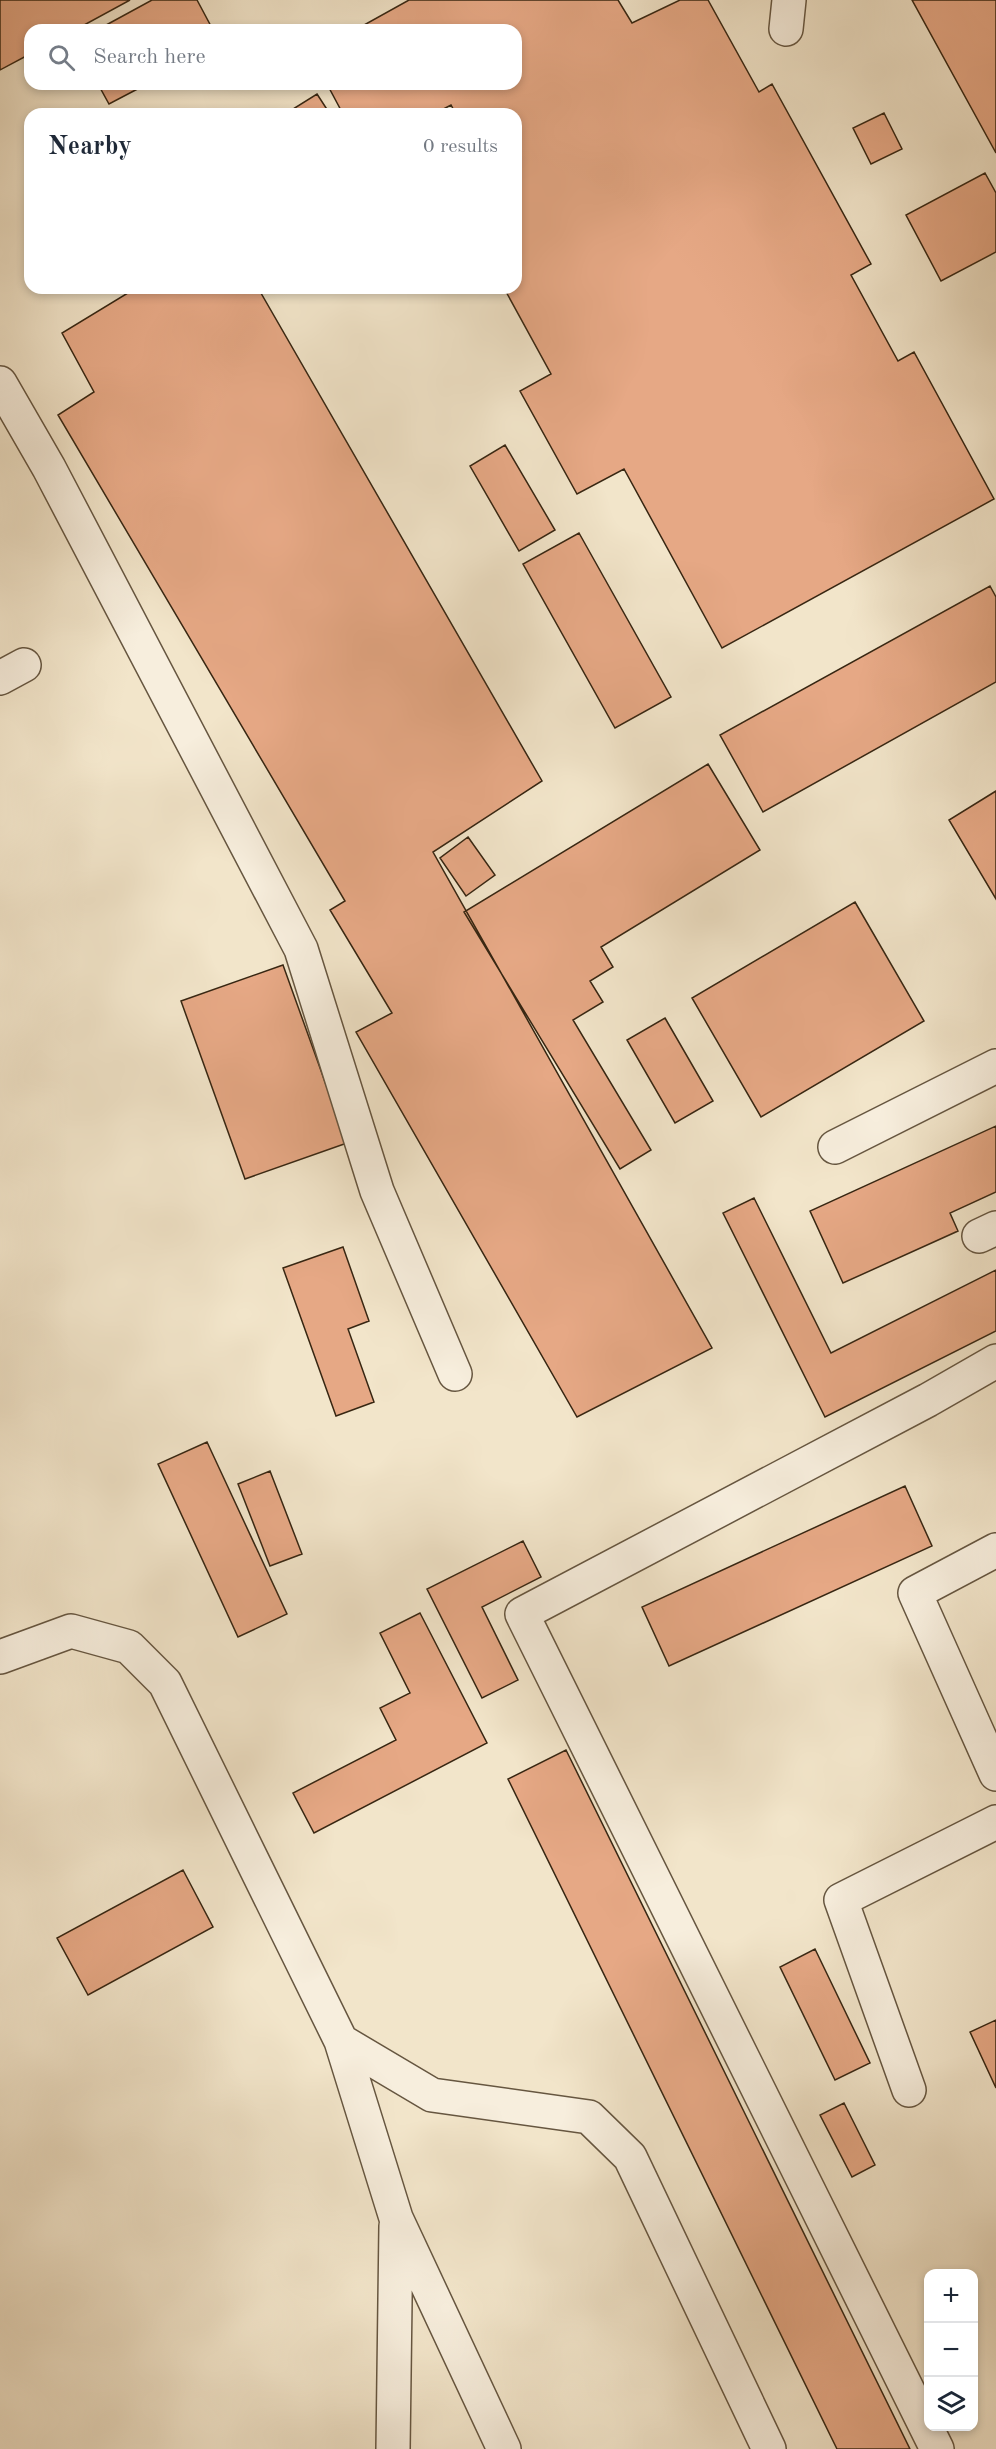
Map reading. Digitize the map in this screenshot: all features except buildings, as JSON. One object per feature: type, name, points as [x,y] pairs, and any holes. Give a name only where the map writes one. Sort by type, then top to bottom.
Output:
[{"type":"lane","points":[[0,383],[49,468],[301,949],[376,1191],[455,1374]]},
{"type":"lane","points":[[835,1147],[996,1066]]},
{"type":"lane","points":[[937,2449],[522,1614],[928,1400],[996,1361]]},
{"type":"lane","points":[[996,1550],[915,1593],[996,1774]]},
{"type":"lane","points":[[0,1657],[71,1631],[129,1647],[165,1683],[341,2041],[396,2218],[504,2449]]},
{"type":"lane","points":[[909,2090],[841,1900],[996,1822]]},
{"type":"lane","points":[[341,2041],[432,2095],[589,2117],[630,2157],[769,2449]]},
{"type":"lane","points":[[393,2449],[396,2218]]}]
